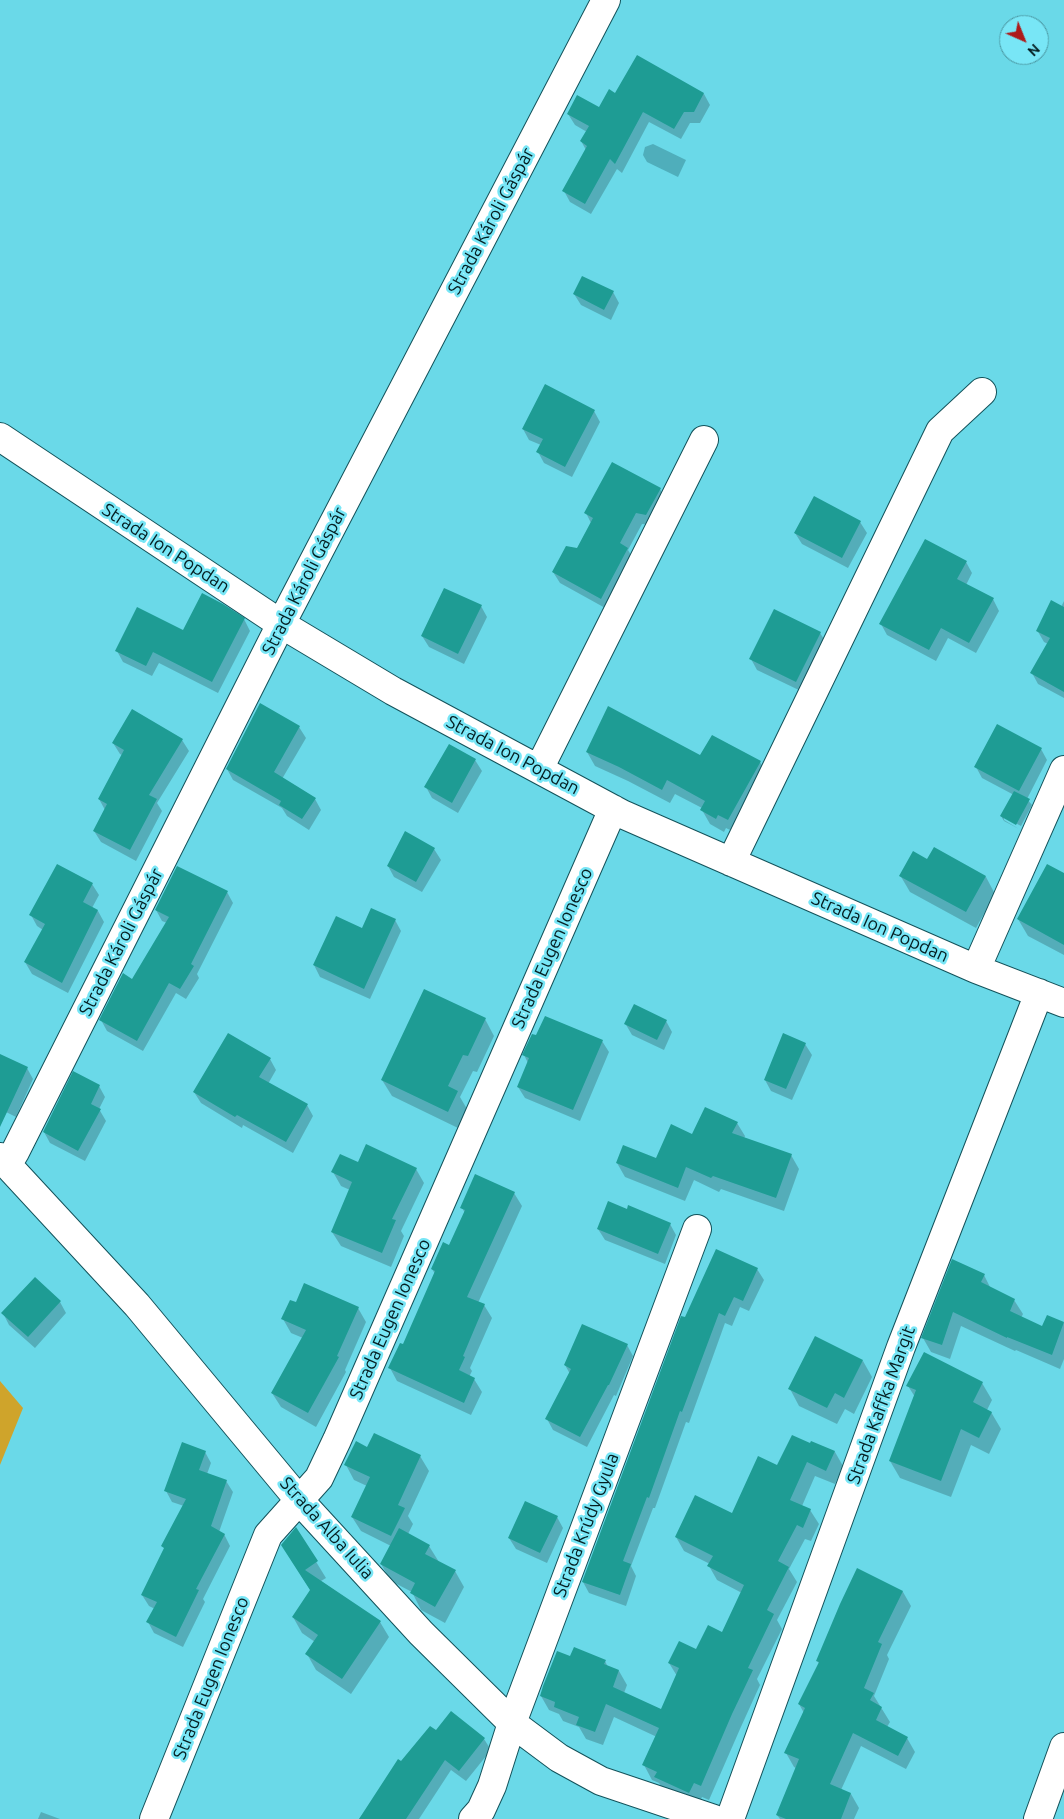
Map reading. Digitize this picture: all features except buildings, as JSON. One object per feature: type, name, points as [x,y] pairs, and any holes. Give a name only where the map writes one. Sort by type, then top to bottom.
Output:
[{"type":"street","name":"Strada Károli Gáspár","points":[[4,1161],[15,1152],[281,624],[606,0]]},
{"type":"street","points":[[731,862],[940,431],[982,392]]},
{"type":"street","name":"Strada Ion Popdan","points":[[0,437],[281,624],[393,691],[613,809],[976,969],[1064,1003]]},
{"type":"street","points":[[539,769],[704,440]]},
{"type":"street","points":[[976,969],[1064,770]]},
{"type":"street","name":"Strada Eugen Ionesco","points":[[154,1819],[268,1535],[319,1478],[338,1440],[613,809]]},
{"type":"street","name":"Strada Kaffka Margit","points":[[730,1819],[901,1347],[1039,993]]},
{"type":"street","name":"Strada Alba Iulia","points":[[4,1161],[137,1305],[300,1500],[421,1633],[512,1723],[560,1758],[601,1781],[714,1819]]},
{"type":"street","name":"Strada Krúdy Gyula","points":[[473,1819],[481,1810],[492,1786],[512,1723],[697,1229]]},
{"type":"street","points":[[1038,1819],[1064,1747]]},
{"type":"shaded area","points":[[0,1381],[23,1408],[0,1465]]},
{"type":"water","points":[[653,144],[686,160],[678,177],[647,162],[643,155],[645,147]]}]
